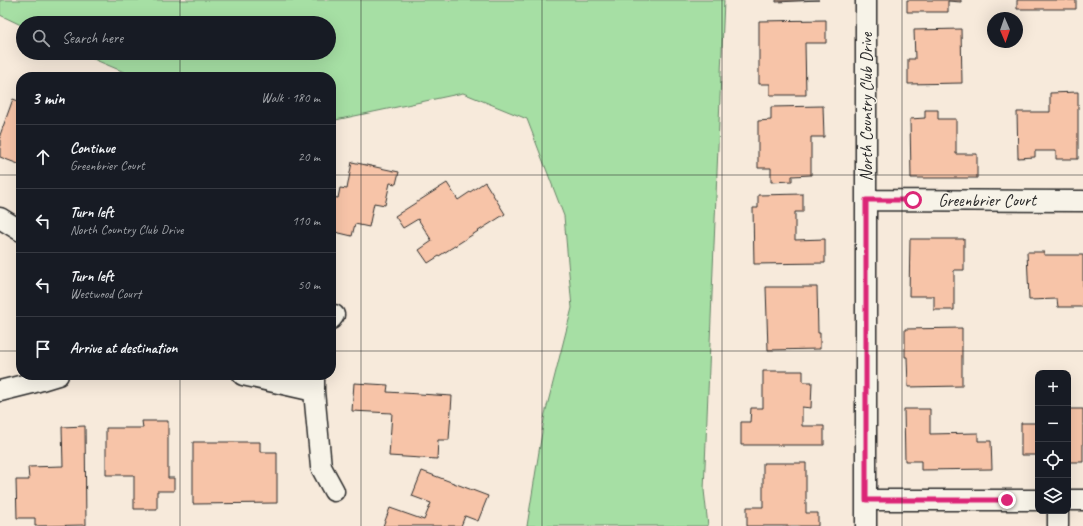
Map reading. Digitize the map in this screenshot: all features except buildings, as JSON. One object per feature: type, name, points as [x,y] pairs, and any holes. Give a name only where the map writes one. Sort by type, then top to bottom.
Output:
[{"type":"street","name":"North Country Club Drive","points":[[866,0],[866,526]]},
{"type":"street","name":"Greenbrier Court","points":[[866,200],[1083,201]]},
{"type":"street","points":[[0,218],[16,228]]},
{"type":"street","points":[[0,391],[44,380]]},
{"type":"street","points":[[287,380],[314,383],[321,467],[334,491]]},
{"type":"street","points":[[866,500],[1035,500]]},
{"type":"street","points":[[1071,500],[1083,500]]},
{"type":"street","points":[[1058,514],[1058,526]]},
{"type":"green space","points":[[0,0],[724,0],[704,490],[708,526],[527,526],[545,414],[572,308],[564,216],[527,119],[463,93],[336,120],[336,72],[124,72],[96,60],[336,60],[336,16],[16,16],[16,23],[0,15]]},
{"type":"route","points":[[913,200],[866,200],[866,500],[1007,500]]}]
